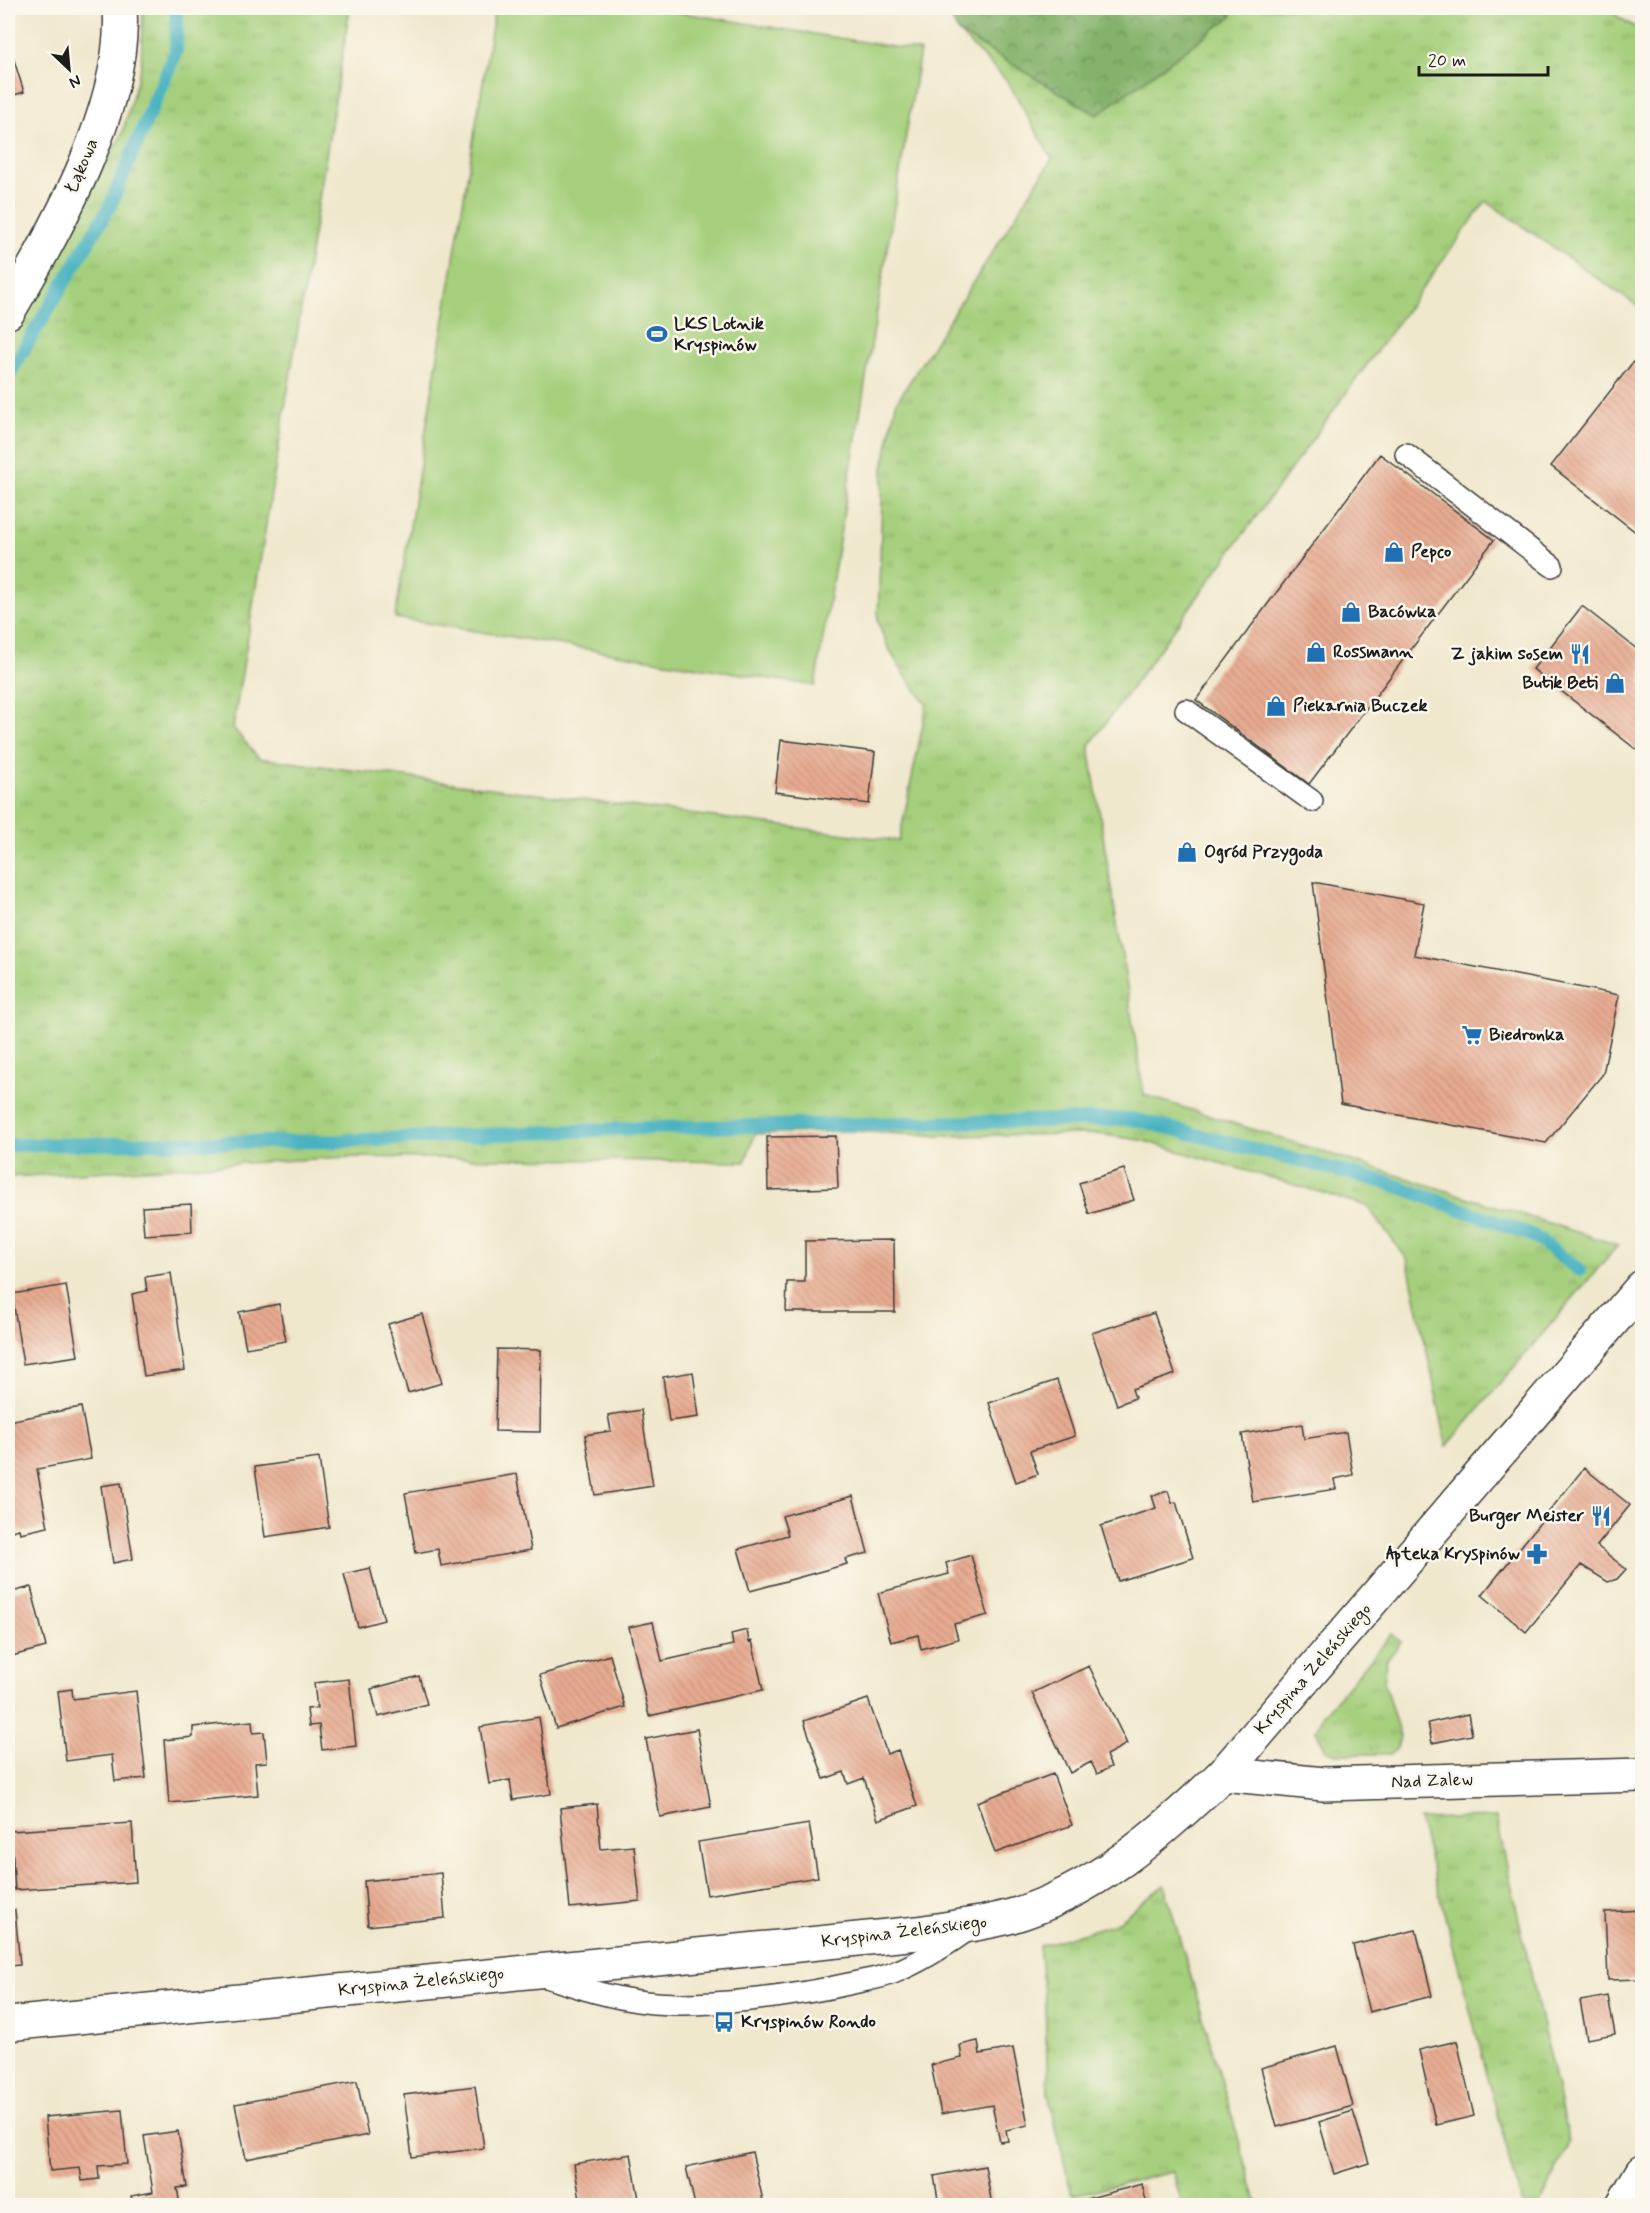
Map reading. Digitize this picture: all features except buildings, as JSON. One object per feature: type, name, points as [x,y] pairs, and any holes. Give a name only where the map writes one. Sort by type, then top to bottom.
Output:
[{"type":"main road","name":"Łąkowa","points":[[12,299],[82,170],[112,89],[120,8]]},
{"type":"main road","name":"Kryspina Żeleńskiego","points":[[8,2024],[918,1933],[1010,1916],[1099,1877],[1156,1837],[1222,1774],[1642,1287]]},
{"type":"main road","name":"Nad Zalew","points":[[1222,1774],[1324,1784],[1642,1775]]},
{"type":"main road","points":[[1622,2205],[1642,2172]]},
{"type":"lane","points":[[1406,454],[1552,566]]},
{"type":"lane","points":[[1186,710],[1312,801]]},
{"type":"lane","points":[[529,1971],[598,1994],[645,2002],[682,2004],[763,1997],[826,1989],[891,1974],[932,1955],[975,1924]]},
{"type":"green space","points":[[143,8],[350,8],[233,728],[259,758],[899,841],[927,704],[898,665],[878,621],[883,469],[896,403],[1052,159],[1008,82],[958,32],[1097,114],[1232,15],[1226,8],[1605,8],[1642,32],[1642,309],[1486,201],[1089,746],[1144,1095],[1618,1245],[1447,1446],[1407,1259],[1367,1206],[1141,1140],[1097,1134],[940,1136],[852,1131],[755,1134],[745,1162],[348,1157],[8,1177],[8,335],[122,134],[141,66]]},
{"type":"green space","name":"LKS Lotnik Kryspinów","points":[[495,8],[652,8],[920,51],[815,686],[395,618]]},
{"type":"green space","points":[[946,8],[1027,8],[1031,15],[1063,8],[1226,8],[1232,16],[1097,115],[958,32]]},
{"type":"green space","points":[[1392,1634],[1401,1642],[1386,1661],[1384,1683],[1400,1736],[1397,1748],[1390,1754],[1336,1754],[1326,1750],[1316,1731],[1323,1715]]},
{"type":"green space","points":[[1496,1817],[1569,2143],[1540,2205],[1522,2205],[1419,1819]]},
{"type":"green space","points":[[1164,1885],[1258,2205],[1182,2205],[1173,2172],[1072,2195],[1048,2094],[1045,2002],[1039,1946],[1116,1923]]},
{"type":"waterway","points":[[8,376],[110,206],[176,51],[177,8]]},
{"type":"waterway","points":[[8,1145],[339,1141],[643,1128],[1133,1119],[1389,1183],[1534,1236],[1579,1270]]},
{"type":"place","name":"LKS Lotnik Kryspinów","points":[[657,334]]},
{"type":"place","name":"Pepco","points":[[1394,552]]},
{"type":"place","name":"Bacówka","points":[[1351,612]]},
{"type":"place","name":"Rossmann","points":[[1316,652]]},
{"type":"place","name":"Z jakim sosem","points":[[1580,654]]},
{"type":"place","name":"Butik Beti","points":[[1615,683]]},
{"type":"place","name":"Piekarnia Buczek","points":[[1276,706]]},
{"type":"place","name":"Ogród Przygoda","points":[[1187,852]]},
{"type":"place","name":"Biedronka","points":[[1472,1035]]},
{"type":"place","name":"Burger Meister","points":[[1601,1516]]},
{"type":"place","name":"Apteka Kryspinów","points":[[1537,1554]]},
{"type":"place","name":"Kryspinów Rondo","points":[[724,2022]]}]
